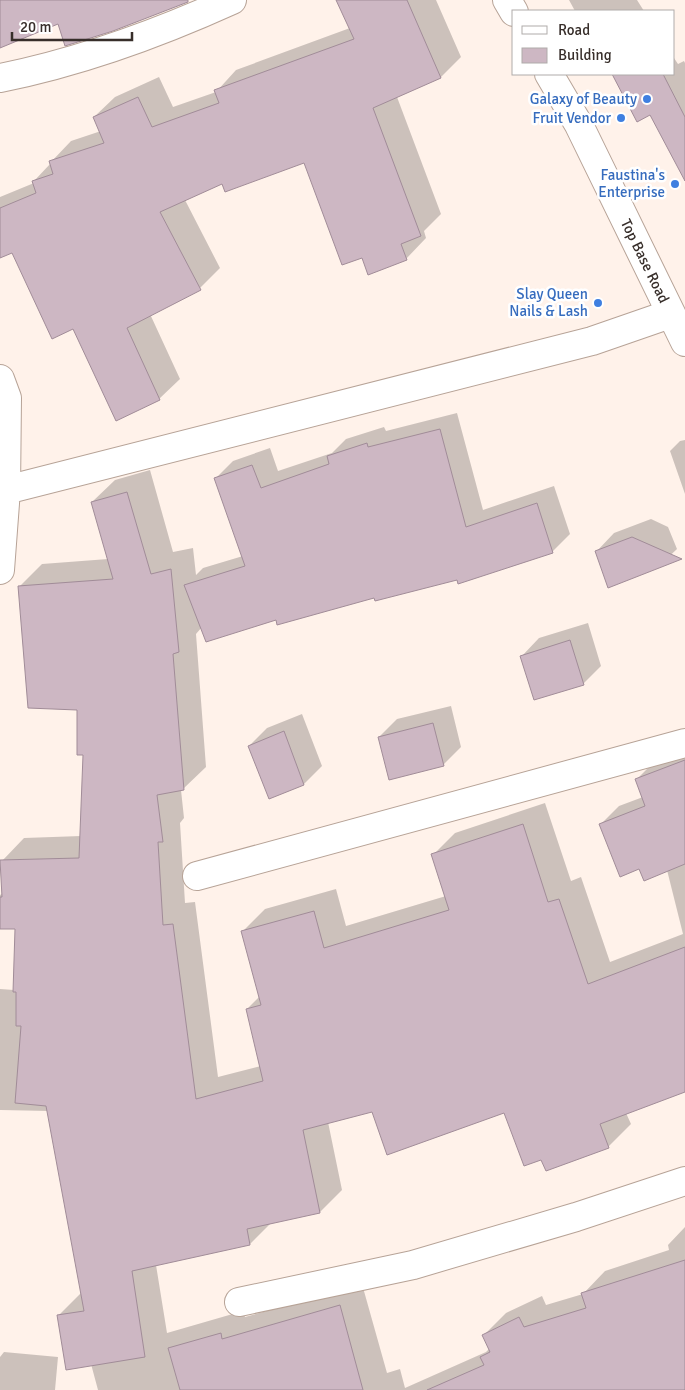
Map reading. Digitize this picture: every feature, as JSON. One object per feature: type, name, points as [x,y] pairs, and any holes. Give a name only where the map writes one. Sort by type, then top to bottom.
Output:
[{"type":"street","points":[[0,78],[34,71],[127,44],[232,0]]},
{"type":"street","name":"Top Base Road","points":[[550,75],[578,125],[685,342]]},
{"type":"street","points":[[6,490],[592,341],[670,314]]},
{"type":"street","points":[[0,379],[7,398],[6,490],[0,570]]},
{"type":"street","points":[[197,876],[685,743]]},
{"type":"street","points":[[239,1302],[413,1265],[576,1218],[685,1181]]},
{"type":"building","points":[[0,0],[188,0],[188,2],[113,31],[65,46],[58,24],[0,48]]},
{"type":"building","points":[[336,0],[407,0],[441,78],[373,108],[421,236],[401,244],[407,260],[368,275],[362,258],[342,265],[304,163],[225,192],[222,184],[160,212],[201,290],[127,328],[160,400],[116,421],[73,329],[52,339],[12,253],[0,258],[0,208],[36,193],[32,181],[53,174],[49,161],[104,143],[93,117],[138,97],[152,127],[219,103],[214,90],[354,39]]},
{"type":"building","points":[[613,75],[664,75],[685,117],[685,181],[650,115],[637,122]]},
{"type":"building","points":[[440,429],[466,527],[537,503],[553,553],[458,584],[457,580],[375,601],[374,598],[277,625],[276,620],[206,642],[184,585],[245,566],[214,478],[252,465],[261,488],[329,464],[327,456],[367,443],[368,447]]},
{"type":"building","points":[[127,492],[151,574],[171,569],[179,652],[173,654],[184,790],[157,795],[163,842],[158,842],[163,925],[173,924],[196,1099],[263,1081],[246,1009],[261,1005],[241,931],[314,911],[324,948],[449,910],[431,854],[523,824],[548,902],[559,899],[588,984],[685,947],[685,1092],[600,1124],[609,1148],[546,1171],[541,1160],[524,1166],[504,1113],[387,1155],[372,1112],[303,1130],[320,1213],[247,1229],[250,1245],[132,1271],[145,1357],[66,1370],[57,1315],[84,1311],[46,1106],[15,1103],[21,1026],[16,1026],[16,992],[13,992],[15,929],[0,929],[0,897],[2,897],[0,860],[79,858],[83,755],[77,755],[77,710],[28,708],[18,586],[113,579],[91,502]]},
{"type":"building","points":[[632,537],[682,559],[608,588],[595,551]]},
{"type":"building","points":[[570,640],[584,685],[534,700],[520,656]]},
{"type":"building","points":[[433,723],[444,766],[389,780],[378,737]]},
{"type":"building","points":[[284,731],[304,785],[269,799],[248,746]]},
{"type":"building","points":[[685,760],[685,864],[644,881],[639,869],[620,877],[599,824],[645,806],[635,779]]},
{"type":"building","points":[[685,1260],[685,1390],[427,1390],[484,1365],[480,1357],[490,1352],[482,1335],[519,1317],[524,1327],[586,1308],[581,1293]]},
{"type":"building","points":[[340,1305],[363,1390],[180,1390],[168,1348],[221,1333],[222,1339]]},
{"type":"place","name":"Galaxy of Beauty","points":[[647,99]]},
{"type":"place","name":"Fruit Vendor","points":[[621,118]]},
{"type":"place","name":"Faustina's Enterprise","points":[[675,184]]},
{"type":"place","name":"Slay Queen Nails & Lash","points":[[598,303]]}]
